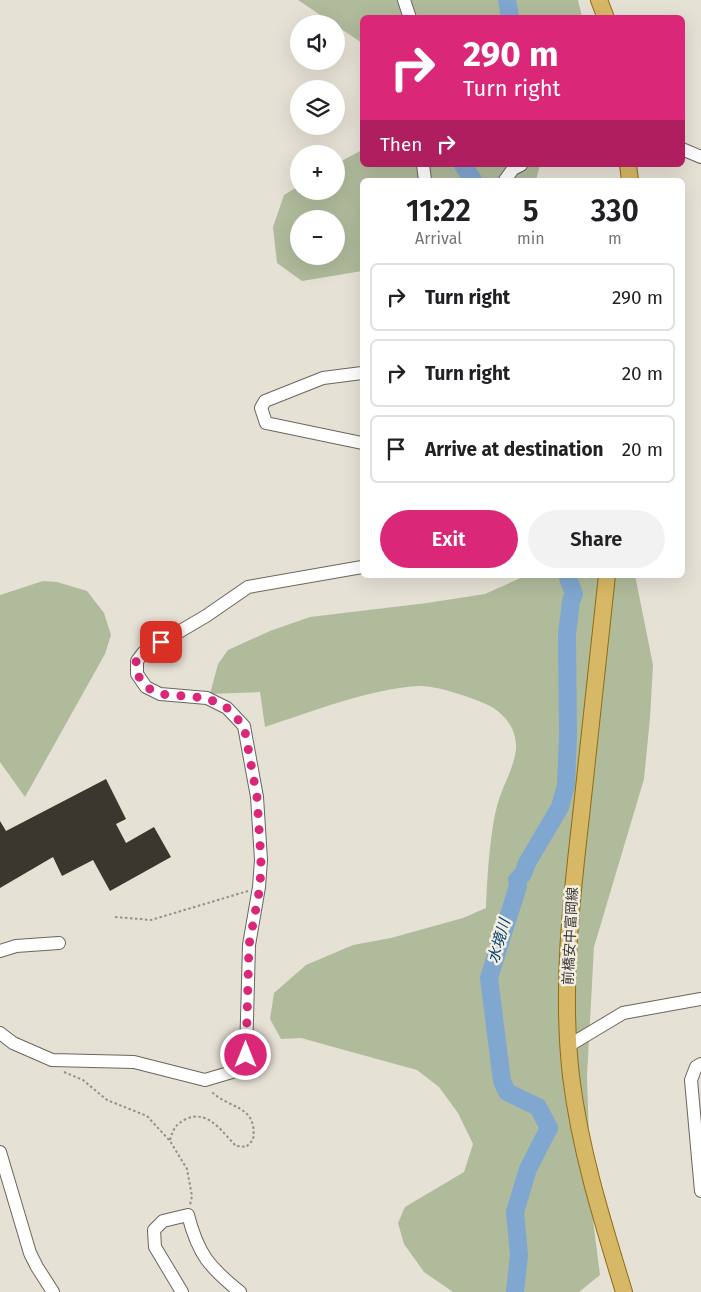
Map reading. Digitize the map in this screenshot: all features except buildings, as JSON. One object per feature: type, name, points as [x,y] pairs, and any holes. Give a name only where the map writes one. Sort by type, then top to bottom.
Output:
[{"type":"main road","points":[[599,0],[605,15]]},
{"type":"main road","name":"前橋安中富岡線","points":[[607,578],[570,911],[566,973],[568,1046],[581,1141],[591,1185],[624,1292]]},
{"type":"street","points":[[404,0],[409,15]]},
{"type":"street","points":[[685,150],[701,157]]},
{"type":"street","points":[[506,178],[513,169],[517,167]]},
{"type":"street","points":[[360,373],[323,378],[308,383],[264,401],[261,408],[266,424],[360,443]]},
{"type":"street","points":[[0,1034],[13,1043],[52,1060],[134,1062],[204,1080],[232,1072],[246,1055],[249,945],[260,887],[261,860],[257,797],[244,726],[227,708],[207,698],[160,694],[146,687],[137,674],[136,661],[143,653],[206,616],[248,587],[360,567]]},
{"type":"street","points":[[0,951],[16,946],[60,943]]},
{"type":"street","points":[[568,1046],[623,1013],[701,999]]},
{"type":"street","points":[[701,1064],[696,1067],[701,1191]]},
{"type":"street","points":[[0,1152],[30,1252],[36,1267],[53,1292]]},
{"type":"street","points":[[182,1292],[155,1247],[154,1230],[163,1221],[188,1215],[195,1242],[204,1258],[223,1279],[240,1292]]},
{"type":"path","points":[[115,917],[151,920],[260,887]]},
{"type":"path","points":[[52,1060],[62,1071],[83,1080],[107,1100],[147,1116],[170,1141],[187,1169],[192,1196],[188,1215]]},
{"type":"path","points":[[170,1141],[172,1130],[178,1122],[195,1115],[207,1117],[236,1146],[246,1147],[253,1140],[254,1131],[248,1112],[213,1093],[204,1080]]},
{"type":"green space","points":[[298,0],[578,0],[582,15],[360,15],[360,42],[345,32],[345,15],[320,15]]},
{"type":"green space","points":[[360,151],[360,167],[539,167],[537,178],[360,178],[360,271],[302,281],[277,263],[273,227],[284,195],[290,191],[290,200],[345,200],[345,159]]},
{"type":"green space","points":[[520,578],[636,578],[653,665],[644,779],[594,947],[587,1076],[591,1204],[600,1275],[579,1292],[453,1292],[424,1272],[404,1244],[398,1223],[405,1207],[464,1172],[473,1144],[458,1113],[439,1087],[417,1070],[301,1038],[281,1039],[270,1019],[274,993],[306,965],[353,945],[391,938],[463,918],[486,908],[492,829],[499,799],[513,764],[516,749],[515,736],[506,719],[490,706],[475,699],[435,688],[418,686],[360,696],[265,727],[260,692],[210,694],[218,664],[228,650],[270,631],[310,617],[485,594]]},
{"type":"green space","points":[[43,581],[57,582],[87,591],[104,613],[111,635],[105,654],[25,797],[0,762],[0,595]]},
{"type":"waterway","name":"水境川","points":[[507,0],[510,15]]},
{"type":"waterway","name":"水境川","points":[[464,167],[472,178]]},
{"type":"waterway","name":"水境川","points":[[515,1292],[519,1255],[515,1212],[528,1169],[549,1128],[538,1107],[507,1092],[502,1081],[489,978],[518,886],[517,880],[523,874],[527,863],[560,807],[566,785],[568,736],[567,634],[571,601],[574,594],[568,578]]},
{"type":"route","points":[[161,642],[143,653],[136,661],[137,674],[146,687],[160,694],[188,694],[207,698],[227,708],[239,718],[248,738],[257,797],[261,860],[260,887],[249,945],[246,992],[246,1055]]}]
